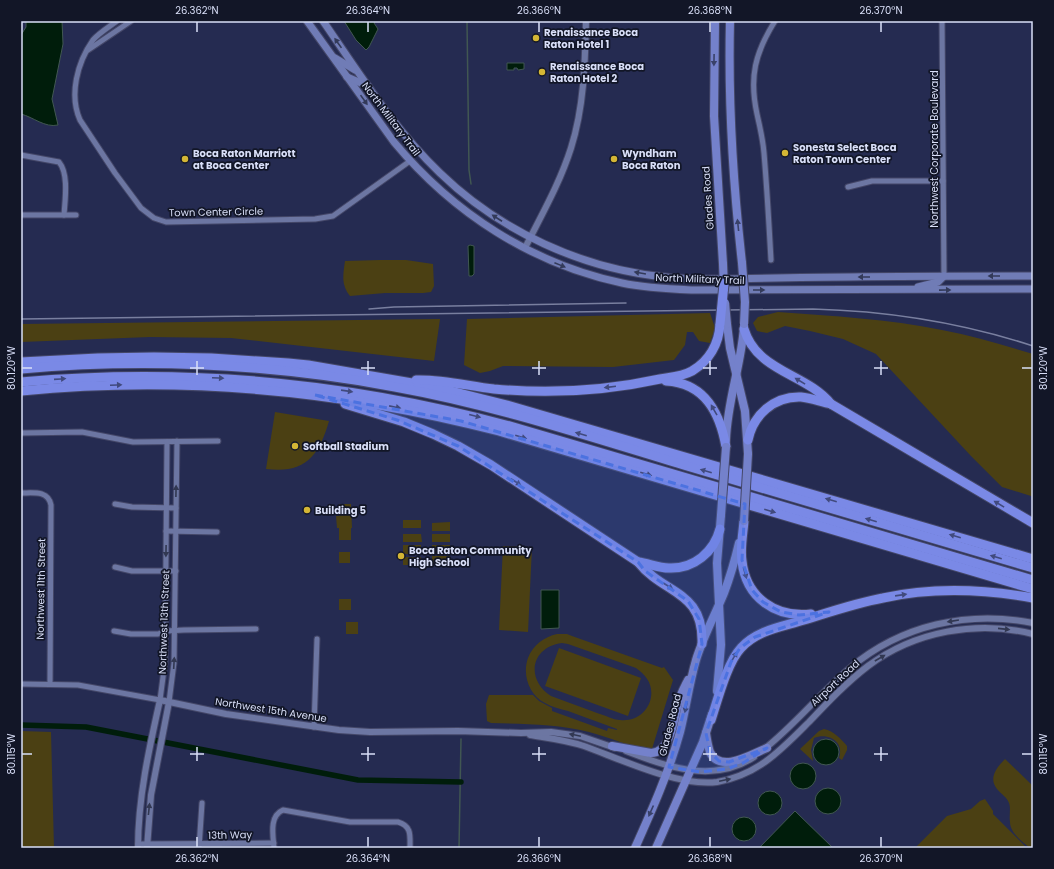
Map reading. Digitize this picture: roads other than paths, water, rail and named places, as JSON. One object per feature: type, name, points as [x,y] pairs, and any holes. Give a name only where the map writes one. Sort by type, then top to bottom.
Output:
[{"type":"highway","points":[[395,380],[428,379],[494,389],[552,391],[591,389],[649,382],[680,376],[700,366],[715,346],[724,324],[724,284]]},
{"type":"highway","points":[[744,326],[748,341],[761,356],[823,395],[831,404],[1033,524]]},
{"type":"highway","points":[[21,362],[128,357],[211,358],[308,365],[435,387],[501,403],[1033,559]]},
{"type":"highway","points":[[21,369],[116,364],[224,366],[304,373],[396,387],[454,399],[507,413],[1033,568]]},
{"type":"highway","points":[[21,382],[118,377],[218,378],[313,386],[400,400],[462,413],[517,428],[1033,580]]},
{"type":"highway","points":[[649,382],[678,383],[693,388],[712,405],[717,414],[726,447]]},
{"type":"highway","points":[[21,391],[88,386],[164,384],[258,389],[315,395],[410,410],[499,431],[1033,589]]},
{"type":"highway","points":[[315,395],[391,418],[428,432],[454,444],[491,465],[638,562],[646,571],[681,595],[691,604],[696,612],[700,622],[702,644]]},
{"type":"highway","points":[[748,440],[756,419],[763,411],[776,402],[799,397],[831,404]]},
{"type":"highway","points":[[744,521],[741,555],[742,565],[746,580],[755,594],[776,610],[787,613],[804,615],[829,612]]},
{"type":"highway","points":[[638,562],[669,568],[691,564],[701,558],[712,548],[720,528]]},
{"type":"highway","points":[[711,720],[731,662],[744,645],[764,632],[829,612],[882,598],[928,591],[979,591],[1033,598]]},
{"type":"main road","name":"North Military Trail","points":[[307,21],[383,128],[410,161],[433,184],[463,210],[486,226],[525,248],[562,266],[623,283],[661,289],[1033,289]]},
{"type":"main road","name":"North Military Trail","points":[[323,21],[404,134],[440,174],[484,210],[530,238],[567,254],[627,271],[692,280],[1033,276]]},
{"type":"main road","name":"Glades Road","points":[[715,21],[714,116],[724,284]]},
{"type":"main road","name":"Glades Road","points":[[656,848],[711,720],[717,694],[720,663],[721,636],[718,606],[717,563],[728,412],[744,326],[745,302],[731,120],[729,62],[730,21]]},
{"type":"main road","points":[[333,57],[359,72]]},
{"type":"main road","points":[[347,77],[369,86]]},
{"type":"main road","points":[[902,290],[938,282],[944,276]]},
{"type":"main road","name":"Glades Road","points":[[635,848],[669,766],[682,723],[694,669],[702,644],[732,572],[744,521],[748,440],[745,411],[724,324]]},
{"type":"main road","points":[[612,746],[651,753],[662,749],[672,731],[681,694],[694,669]]},
{"type":"main road","points":[[706,734],[712,754],[717,760],[724,762],[736,760],[767,748]]},
{"type":"street","name":"Town Center Circle","points":[[117,21],[93,40],[80,66],[75,85],[75,105],[80,120],[115,174],[141,208],[147,214],[158,220],[166,222],[328,218],[333,216],[410,161]]},
{"type":"street","points":[[88,50],[132,21]]},
{"type":"street","points":[[525,248],[559,180],[574,136],[582,94],[586,21]]},
{"type":"street","points":[[771,260],[764,159],[755,101],[754,82],[759,50],[775,21]]},
{"type":"street","name":"Northwest Corporate Boulevard","points":[[942,21],[944,276]]},
{"type":"street","points":[[21,155],[59,162],[62,165],[65,175],[64,215]]},
{"type":"street","points":[[848,187],[872,181],[943,181]]},
{"type":"street","points":[[21,215],[76,215]]},
{"type":"street","points":[[21,433],[82,432],[133,442],[218,441]]},
{"type":"street","name":"Northwest 13th Street","points":[[147,846],[151,795],[169,702],[174,663],[177,441]]},
{"type":"street","name":"Northwest 13th Street","points":[[138,846],[141,800],[165,667],[167,442]]},
{"type":"street","name":"Northwest 11th Street","points":[[21,493],[41,493],[47,495],[50,499],[51,505],[50,684]]},
{"type":"street","points":[[115,504],[132,507],[176,508]]},
{"type":"street","points":[[166,531],[217,532]]},
{"type":"street","points":[[115,567],[132,571],[176,571]]},
{"type":"street","name":"Airport Road","points":[[669,766],[690,771],[711,772],[733,767],[750,760],[767,748],[849,669],[872,652],[892,640],[922,628],[959,620],[997,618],[1033,624]]},
{"type":"street","name":"Airport Road","points":[[666,775],[704,783],[722,781],[742,775],[761,766],[781,750],[854,677],[877,660],[907,644],[938,634],[970,628],[1004,628],[1033,634]]},
{"type":"street","points":[[114,631],[131,634],[158,634],[175,630],[256,629]]},
{"type":"street","points":[[314,727],[316,639]]},
{"type":"street","name":"Northwest 15th Avenue","points":[[21,684],[78,685],[226,714],[314,727],[358,731],[458,731],[521,733],[545,731],[564,733],[612,746],[669,766]]},
{"type":"street","name":"Northwest 15th Avenue","points":[[521,733],[577,744],[666,775]]},
{"type":"street","points":[[199,846],[202,803]]},
{"type":"street","points":[[274,846],[274,817],[283,810],[350,822],[398,822],[409,828],[410,848]]},
{"type":"street","name":"13th Way","points":[[138,846],[274,846]]},
{"type":"waterway","points":[[467,21],[469,170],[471,184]]},
{"type":"waterway","points":[[21,725],[86,727],[358,780],[461,782]]},
{"type":"waterway","points":[[459,848],[461,739]]},
{"type":"railway","points":[[369,309],[394,307],[626,303]]},
{"type":"railway","points":[[21,319],[813,309],[869,312],[924,320],[980,331],[1033,346]]},
{"type":"place","name":"Renaissance Boca Raton Hotel 1","points":[[536,38]]},
{"type":"place","name":"Renaissance Boca Raton Hotel 2","points":[[542,72]]},
{"type":"place","name":"Sonesta Select Boca Raton Town Center","points":[[785,153]]},
{"type":"place","name":"Boca Raton Marriott at Boca Center","points":[[185,159]]},
{"type":"place","name":"Wyndham Boca Raton","points":[[614,159]]},
{"type":"place","name":"Softball Stadium","points":[[295,446]]},
{"type":"place","name":"Building 5","points":[[307,510]]},
{"type":"place","name":"Boca Raton Community High School","points":[[401,556]]}]
